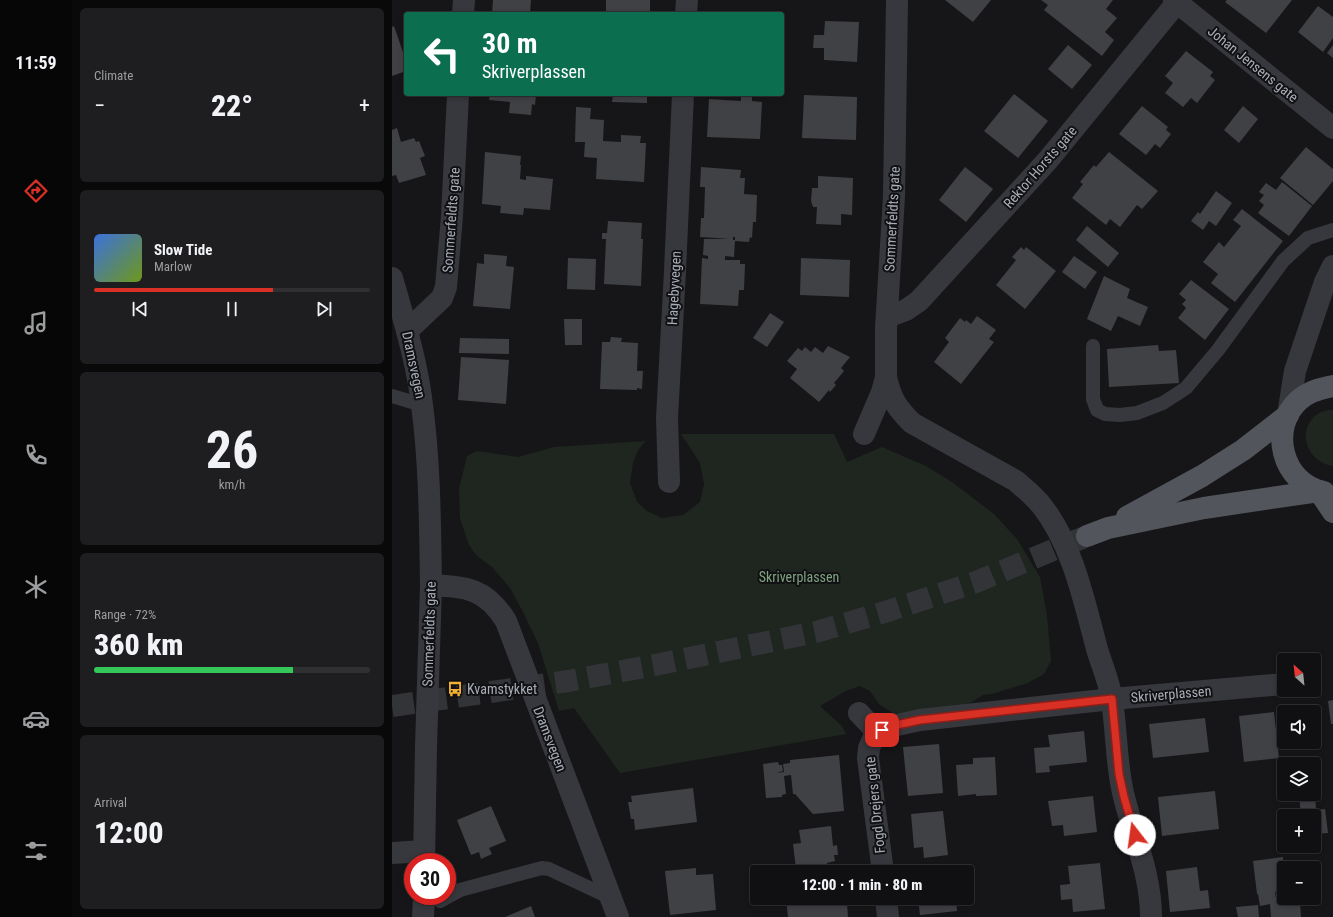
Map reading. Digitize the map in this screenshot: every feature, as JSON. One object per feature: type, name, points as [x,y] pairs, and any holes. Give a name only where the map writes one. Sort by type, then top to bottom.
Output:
[{"type":"main road","points":[[1326,492],[1307,485],[1297,477],[1286,460],[1282,441],[1283,427],[1288,415],[1299,400],[1315,390],[1333,386]]},
{"type":"main road","points":[[1087,536],[1108,528],[1202,476],[1243,450],[1288,415]]},
{"type":"main road","points":[[1326,492],[1333,512]]},
{"type":"main road","points":[[1108,528],[1204,508],[1326,492]]},
{"type":"street","points":[[463,12],[464,0]]},
{"type":"street","points":[[686,12],[687,0]]},
{"type":"street","name":"Sommerfeldts gate","points":[[864,434],[882,392],[886,377],[887,317],[894,196],[897,0]]},
{"type":"street","name":"Rektor Horsts gate","points":[[887,317],[906,310],[919,301],[1048,160],[1176,1]]},
{"type":"street","name":"Johan Jensens gate","points":[[1176,1],[1333,128]]},
{"type":"street","name":"Sommerfeldts gate","points":[[407,331],[442,298],[446,287],[452,216],[458,96]]},
{"type":"street","name":"Hagebyvegen","points":[[669,482],[667,418],[683,96]]},
{"type":"street","points":[[1288,415],[1295,371],[1325,282],[1333,266]]},
{"type":"street","name":"Dramsvegen","points":[[392,278],[407,331],[422,405]]},
{"type":"street","points":[[886,377],[890,394],[898,410],[912,423],[1016,481],[1030,494],[1042,507],[1058,533],[1072,561],[1112,699],[1119,774],[1124,797],[1145,869],[1149,889],[1151,917]]},
{"type":"street","name":"Sommerfeldts gate","points":[[422,405],[429,487],[431,585],[424,853]]},
{"type":"street","name":"Dramsvegen","points":[[431,585],[460,586],[487,598],[498,608],[506,621],[614,907]]},
{"type":"street","name":"Skriverplassen","points":[[875,736],[887,727],[920,720],[1112,699],[1277,685]]},
{"type":"street","points":[[859,714],[875,736]]},
{"type":"street","name":"Fogd Drejers gate","points":[[875,736],[869,748],[868,758],[881,865]]},
{"type":"street","points":[[392,853],[404,854]]},
{"type":"street","points":[[423,917],[429,905]]},
{"type":"street","points":[[887,905],[888,917]]},
{"type":"lane","points":[[1093,346],[1093,399],[1097,410],[1105,414],[1120,415],[1137,413],[1163,403],[1186,388],[1218,350],[1283,261],[1308,238],[1333,230]]},
{"type":"lane","points":[[392,396],[422,405]]},
{"type":"lane","points":[[456,891],[542,868],[549,869],[614,907]]},
{"type":"green space","points":[[1333,410],[1333,466],[1316,458],[1310,451],[1307,444],[1306,435],[1307,427],[1312,419],[1319,413]]},
{"type":"green space","name":"Skriverplassen","points":[[681,434],[834,434],[847,462],[882,447],[926,466],[952,482],[994,514],[1017,539],[1040,577],[1047,615],[1051,661],[1044,674],[1028,683],[992,694],[983,695],[964,707],[918,713],[894,714],[879,704],[870,691],[860,686],[846,691],[820,706],[842,726],[846,734],[620,773],[574,708],[559,711],[538,643],[510,588],[493,568],[476,555],[469,545],[460,518],[459,489],[467,456],[477,451],[518,457],[554,447],[646,441],[638,450],[633,463],[630,483],[637,502],[647,511],[662,518],[683,515],[700,502],[704,484],[700,463]]},
{"type":"building","points":[[493,0],[531,0],[530,12],[492,12]]},
{"type":"building","points":[[606,0],[650,0],[650,12],[606,12]]},
{"type":"building","points":[[945,0],[991,0],[973,22]]},
{"type":"building","points":[[1041,0],[1113,0],[1106,9],[1117,18],[1105,32],[1114,40],[1102,56],[1044,10],[1048,5]]},
{"type":"building","points":[[1227,0],[1292,0],[1266,33],[1225,2]]},
{"type":"building","points":[[1318,6],[1333,17],[1333,38],[1323,52],[1298,32]]},
{"type":"building","points":[[825,21],[859,22],[857,62],[824,60],[824,48],[813,48],[814,35],[824,35]]},
{"type":"building","points":[[394,26],[404,55],[404,72],[392,76],[392,27]]},
{"type":"building","points":[[1068,45],[1092,65],[1072,89],[1048,69]]},
{"type":"building","points":[[1333,45],[1333,58],[1327,53]]},
{"type":"building","points":[[1186,51],[1213,72],[1210,76],[1215,80],[1197,103],[1191,98],[1183,107],[1165,93],[1173,83],[1165,76]]},
{"type":"building","points":[[1014,94],[1048,121],[1018,158],[984,131]]},
{"type":"building","points":[[804,95],[857,97],[856,140],[802,138]]},
{"type":"building","points":[[490,96],[536,96],[535,105],[532,104],[531,115],[509,113],[510,102],[489,100]]},
{"type":"building","points":[[613,96],[647,96],[647,103],[612,102]]},
{"type":"building","points":[[741,96],[752,96],[752,101],[762,102],[760,139],[707,137],[709,99],[741,101]]},
{"type":"building","points":[[1142,106],[1168,127],[1166,130],[1171,134],[1160,148],[1155,144],[1146,155],[1119,134]]},
{"type":"building","points":[[1243,106],[1258,119],[1239,143],[1224,130]]},
{"type":"building","points":[[576,107],[591,108],[590,119],[604,120],[603,141],[621,142],[621,135],[641,136],[640,143],[646,143],[644,182],[596,179],[597,158],[584,157],[585,142],[575,142]]},
{"type":"building","points":[[397,128],[401,142],[414,138],[416,142],[419,141],[425,156],[420,158],[426,175],[399,183],[396,175],[392,176],[392,130]]},
{"type":"building","points":[[1306,147],[1333,169],[1333,181],[1313,205],[1280,178]]},
{"type":"building","points":[[485,152],[521,156],[520,179],[526,180],[526,176],[553,179],[550,210],[524,208],[523,215],[500,213],[501,206],[482,204]]},
{"type":"building","points":[[1109,152],[1158,191],[1142,209],[1137,205],[1120,227],[1110,219],[1106,225],[1072,198],[1083,184],[1080,182],[1094,165],[1096,167]]},
{"type":"building","points":[[701,167],[741,170],[740,178],[745,178],[744,194],[757,195],[756,222],[753,222],[752,238],[750,237],[749,242],[735,240],[734,257],[725,256],[725,260],[740,260],[740,264],[745,264],[744,290],[739,290],[738,306],[700,304],[702,258],[708,259],[708,256],[703,255],[704,239],[730,239],[700,237],[701,218],[704,218],[705,187],[700,187]]},
{"type":"building","points":[[965,167],[993,189],[966,222],[939,200]]},
{"type":"building","points":[[818,176],[853,178],[852,215],[841,214],[841,225],[816,224],[817,207],[813,207],[811,201],[812,188],[818,188]]},
{"type":"building","points":[[1282,182],[1312,206],[1289,236],[1258,213],[1264,205],[1259,201],[1264,195],[1259,192],[1266,183],[1276,190]]},
{"type":"building","points":[[1216,191],[1232,203],[1216,226],[1209,221],[1203,230],[1191,221],[1198,212],[1200,214]]},
{"type":"building","points":[[1242,209],[1283,241],[1235,302],[1211,283],[1218,274],[1203,262],[1219,242],[1224,247],[1241,226],[1233,220]]},
{"type":"building","points":[[608,221],[642,223],[641,239],[643,239],[641,286],[604,284],[606,239],[602,239],[602,233],[607,233]]},
{"type":"building","points":[[1087,226],[1119,253],[1108,267],[1076,240]]},
{"type":"building","points":[[1021,247],[1024,250],[1026,247],[1056,271],[1025,309],[996,285],[1016,260],[1012,257]]},
{"type":"building","points":[[484,254],[507,256],[506,266],[514,267],[510,309],[473,306],[477,263],[484,264]]},
{"type":"building","points":[[1074,256],[1097,272],[1085,289],[1062,272]]},
{"type":"building","points":[[568,258],[596,259],[595,290],[567,289]]},
{"type":"building","points":[[801,258],[850,260],[849,297],[800,295]]},
{"type":"building","points":[[1104,276],[1130,289],[1127,298],[1148,307],[1140,326],[1118,316],[1111,331],[1087,319]]},
{"type":"building","points":[[1191,280],[1229,309],[1205,340],[1178,318],[1186,308],[1182,304],[1186,300],[1179,294]]},
{"type":"building","points":[[770,313],[784,322],[767,347],[753,338]]},
{"type":"building","points":[[977,316],[996,330],[989,339],[994,342],[961,384],[934,362],[949,342],[945,338],[960,318],[971,324]]},
{"type":"building","points":[[564,319],[582,319],[582,345],[565,345]]},
{"type":"building","points":[[611,337],[622,338],[621,342],[638,343],[637,371],[643,371],[642,389],[600,389],[602,342],[610,342]]},
{"type":"building","points":[[460,338],[509,339],[509,354],[459,353]]},
{"type":"building","points":[[1158,345],[1159,351],[1176,350],[1179,383],[1109,387],[1107,349]]},
{"type":"building","points":[[828,346],[850,357],[841,368],[844,371],[834,383],[836,385],[830,392],[829,390],[819,402],[790,378],[797,369],[787,361],[798,348],[802,351],[805,347],[811,352],[815,347],[823,353]]},
{"type":"building","points":[[461,357],[509,360],[506,404],[458,400]]},
{"type":"building","points":[[1333,700],[1333,724],[1331,724],[1328,701]]},
{"type":"building","points":[[1274,712],[1279,757],[1244,762],[1239,716]]},
{"type":"building","points":[[1205,718],[1209,752],[1153,758],[1149,724]]},
{"type":"building","points":[[1084,731],[1087,762],[1049,766],[1050,772],[1036,773],[1034,748],[1050,747],[1048,735]]},
{"type":"building","points":[[939,744],[943,793],[908,796],[903,747]]},
{"type":"building","points":[[839,755],[844,811],[813,814],[795,794],[793,794],[791,775],[784,776],[786,794],[782,795],[782,797],[766,798],[763,764],[778,762],[779,765],[782,765],[783,771],[776,773],[784,772],[783,764],[790,763],[790,760]]},
{"type":"building","points":[[995,757],[997,795],[976,796],[976,794],[958,796],[956,765],[973,764],[973,758]]},
{"type":"building","points":[[693,788],[697,822],[635,830],[634,819],[631,819],[628,802],[632,802],[631,796]]},
{"type":"building","points":[[1215,791],[1219,829],[1162,836],[1158,797]]},
{"type":"building","points":[[1093,796],[1097,832],[1064,836],[1063,825],[1052,826],[1048,801]]},
{"type":"building","points":[[1300,801],[1315,801],[1316,809],[1300,809]]},
{"type":"building","points":[[491,806],[506,841],[489,848],[492,854],[481,859],[479,852],[471,855],[457,820]]},
{"type":"building","points":[[1321,809],[1325,809],[1328,833],[1321,834]]},
{"type":"building","points":[[943,811],[948,855],[924,858],[923,847],[914,848],[911,814]]},
{"type":"building","points":[[831,826],[833,846],[837,845],[838,855],[834,855],[835,861],[827,863],[827,865],[796,865],[793,844],[801,843],[799,830]]},
{"type":"building","points":[[1283,857],[1283,861],[1277,861],[1277,892],[1275,892],[1277,905],[1300,905],[1301,917],[1271,917],[1270,904],[1260,906],[1253,861]]},
{"type":"building","points":[[1100,863],[1105,909],[1073,912],[1072,899],[1061,900],[1060,885],[1070,884],[1068,866]]},
{"type":"building","points":[[1197,867],[1200,891],[1208,890],[1210,908],[1170,912],[1166,871]]},
{"type":"building","points":[[696,868],[696,875],[713,874],[716,910],[670,915],[665,871]]},
{"type":"building","points":[[787,905],[847,905],[848,917],[788,917]]},
{"type":"building","points":[[919,905],[957,905],[957,911],[920,915]]},
{"type":"building","points":[[1258,905],[1259,917],[1238,917],[1236,907]]},
{"type":"building","points":[[531,906],[535,917],[505,917]]},
{"type":"tunnel","points":[[392,706],[568,681],[816,632],[888,611],[976,582],[1087,536]]},
{"type":"place","name":"Kvamstykket","points":[[455,689]]},
{"type":"route","points":[[882,730],[897,724],[920,720],[1112,699],[1119,774],[1135,835]]}]
